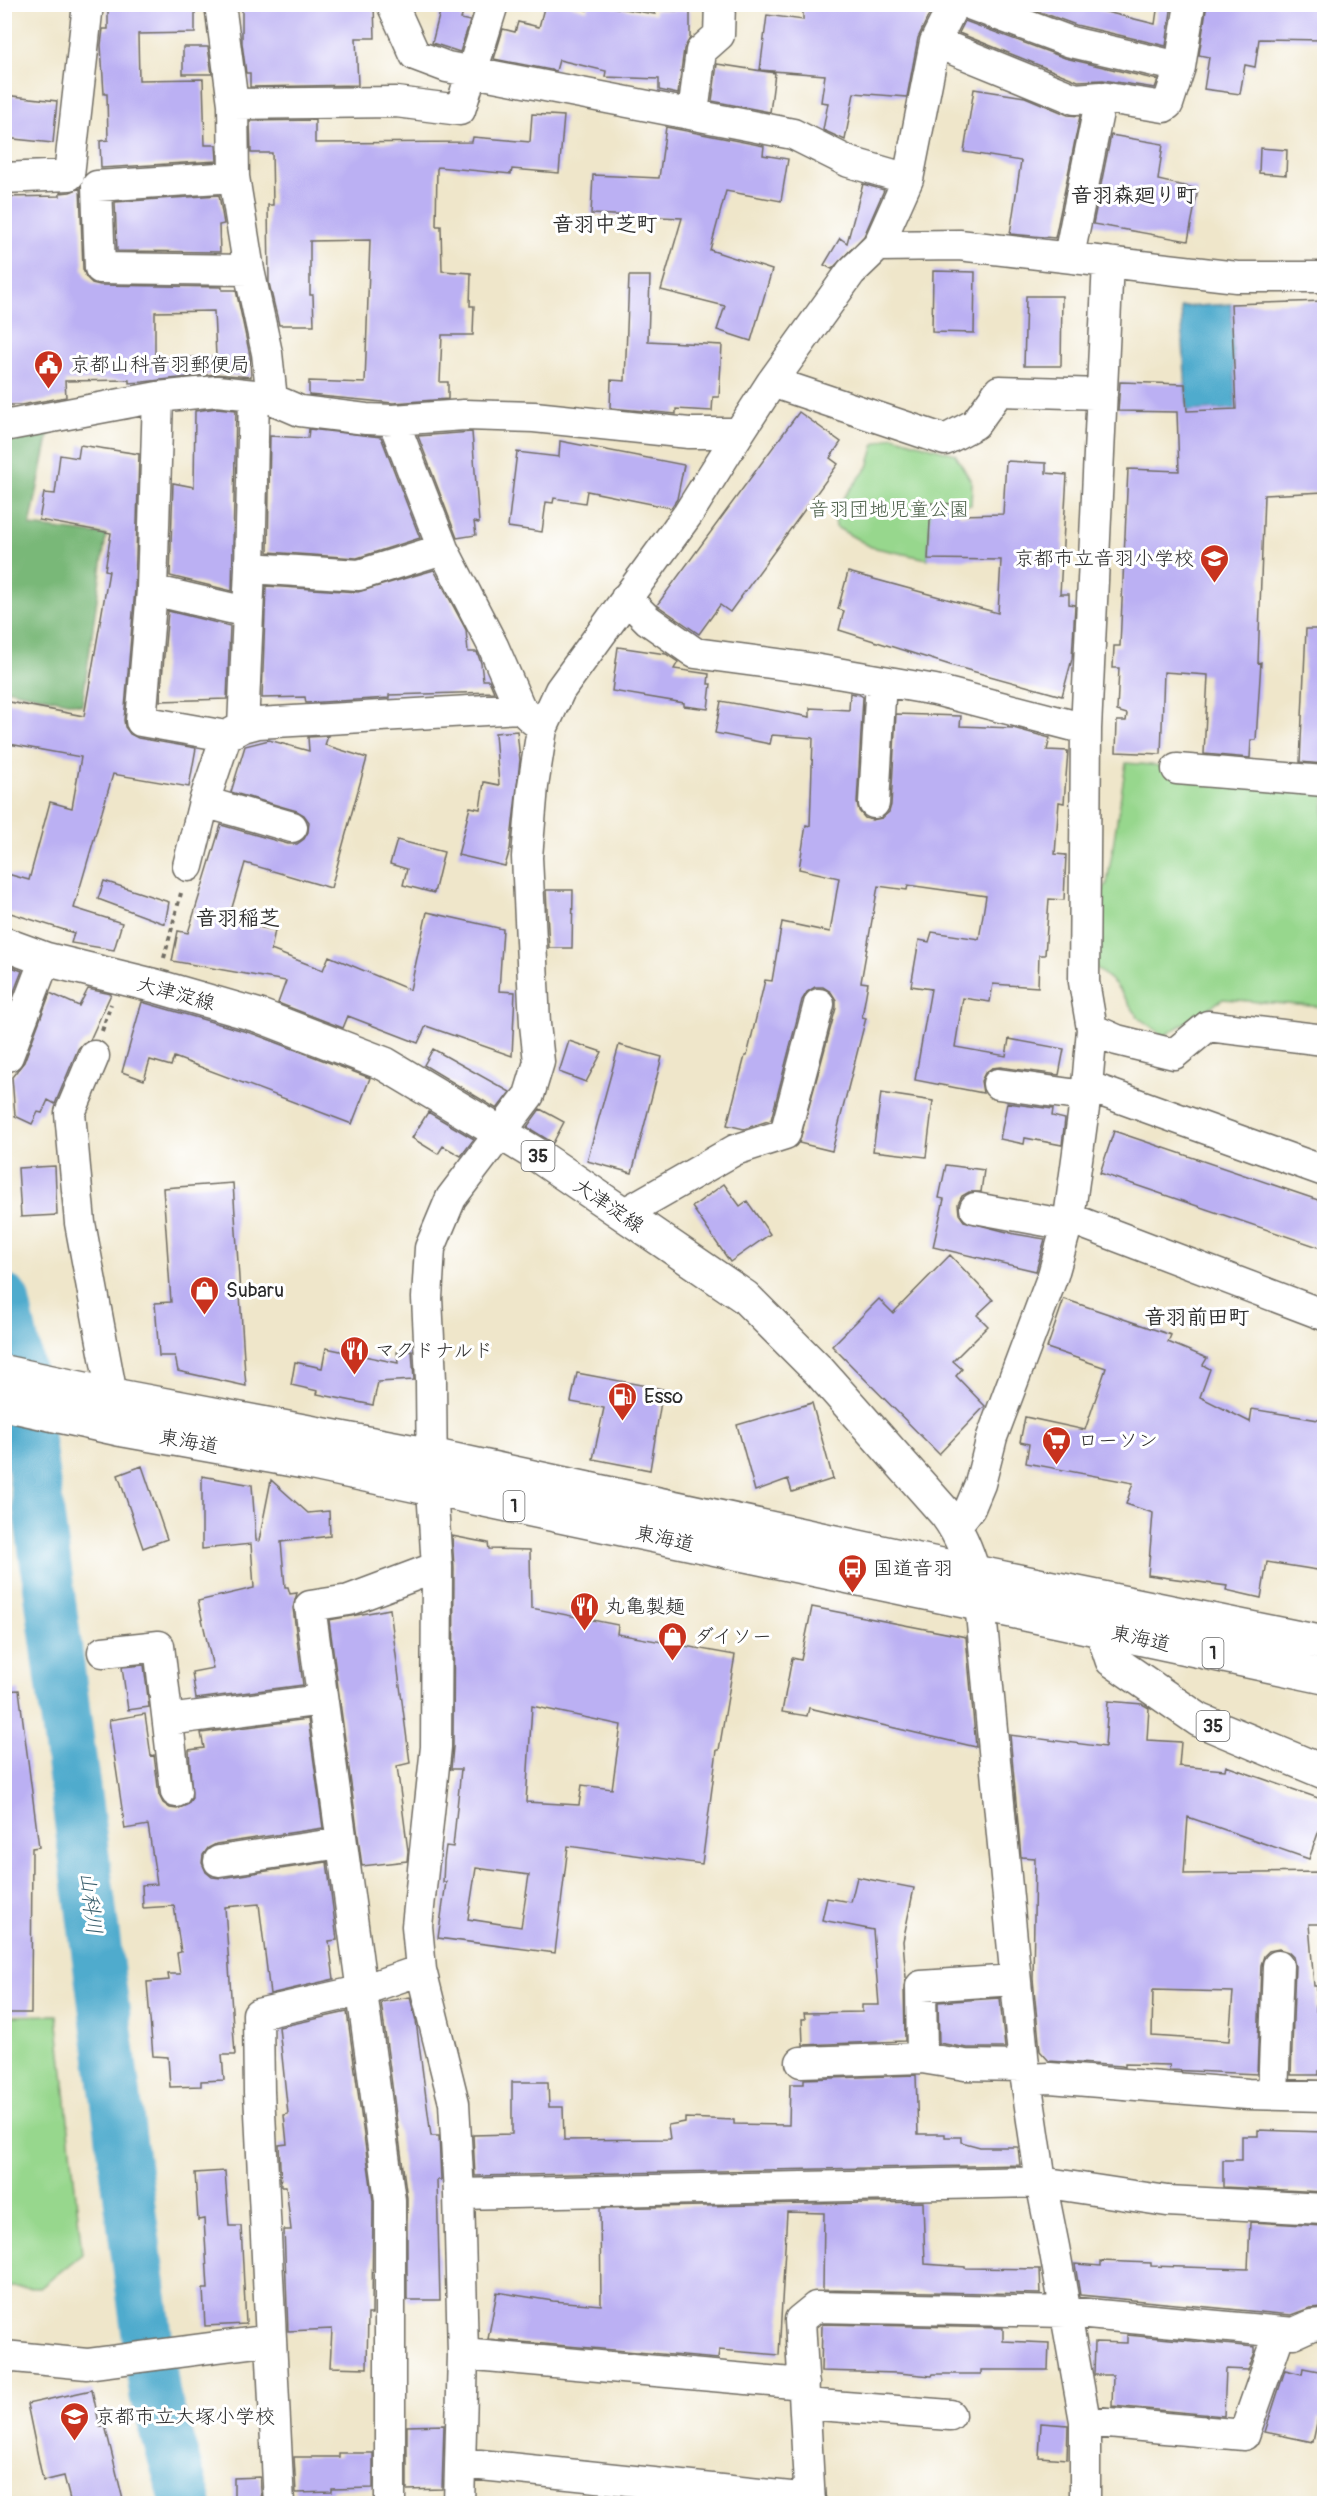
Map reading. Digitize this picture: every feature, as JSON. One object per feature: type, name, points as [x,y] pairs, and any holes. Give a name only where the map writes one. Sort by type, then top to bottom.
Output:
[{"type":"main road","name":"大津淀線","points":[[4,944],[45,960],[156,986],[260,1016],[385,1064],[534,1153],[745,1297],[820,1372],[955,1527],[977,1587]]},
{"type":"main road","name":"東海道","points":[[4,1372],[431,1455],[977,1587],[1105,1615],[1324,1677]]},
{"type":"main road","name":"東海道","points":[[4,1404],[118,1429],[304,1462],[869,1582],[977,1587]]},
{"type":"main road","name":"東海道","points":[[1105,1615],[1324,1643]]},
{"type":"main road","name":"35","points":[[1105,1615],[1112,1660],[1199,1720],[1324,1772]]},
{"type":"street","points":[[4,178],[69,174],[88,4]]},
{"type":"street","points":[[188,866],[204,802],[234,731],[247,612],[267,353],[249,270],[234,177],[233,104],[220,4]]},
{"type":"street","points":[[392,4],[415,55],[447,67],[793,134],[849,162],[908,179]]},
{"type":"street","points":[[233,104],[396,102],[460,110],[493,4]]},
{"type":"street","points":[[693,113],[701,51],[719,35],[720,4]]},
{"type":"street","points":[[459,2504],[463,2354],[454,2103],[421,1970],[417,1926],[436,1747],[437,1567],[432,1489],[431,1380],[427,1299],[430,1248],[451,1198],[529,1095],[539,1062],[526,857],[533,786],[542,729],[560,690],[688,514],[772,382],[850,272],[878,246],[908,179],[935,42],[954,4]]},
{"type":"street","points":[[969,4],[1071,42],[1180,66]]},
{"type":"street","points":[[935,42],[1076,99],[1101,97],[1164,107],[1168,104],[1180,66],[1190,4]]},
{"type":"street","points":[[1069,256],[1101,97]]},
{"type":"street","points":[[234,177],[97,186],[100,268],[249,270]]},
{"type":"street","points":[[878,246],[959,245],[1237,277],[1324,277]]},
{"type":"street","points":[[955,1527],[970,1508],[980,1484],[992,1437],[1053,1275],[1068,1222],[1086,1091],[1092,1029],[1084,982],[1086,729],[1108,261]]},
{"type":"street","points":[[772,382],[945,440],[975,424],[999,391],[1102,394]]},
{"type":"street","points":[[4,426],[158,397],[217,391],[263,397],[300,411],[393,420],[464,415],[534,417],[689,433],[739,433]]},
{"type":"street","points":[[158,397],[152,590],[141,721],[234,731],[258,723],[520,708]]},
{"type":"street","points":[[393,420],[443,549],[494,646],[520,708],[542,729]]},
{"type":"street","points":[[250,568],[359,575],[443,549]]},
{"type":"street","points":[[152,590],[247,612]]},
{"type":"street","points":[[626,598],[648,620],[694,653],[935,690],[1086,729]]},
{"type":"street","points":[[874,803],[880,681]]},
{"type":"street","points":[[1177,769],[1324,781]]},
{"type":"street","points":[[204,802],[292,827]]},
{"type":"street","points":[[8,1056],[45,960]]},
{"type":"street","points":[[623,1215],[735,1150],[785,1134],[819,1004]]},
{"type":"street","points":[[1092,1029],[1117,1040],[1174,1054],[1208,1026],[1324,1040]]},
{"type":"street","points":[[94,1056],[70,1113],[80,1223],[118,1429]]},
{"type":"street","points":[[998,1084],[1086,1091],[1324,1171]]},
{"type":"street","points":[[975,1208],[1068,1222],[1324,1315]]},
{"type":"street","points":[[390,2504],[390,2200],[310,1606],[349,1600],[437,1567]]},
{"type":"street","points":[[977,1587],[1025,2073],[1041,2182],[1085,2421],[1085,2504]]},
{"type":"street","points":[[103,1652],[159,1646],[176,1792]]},
{"type":"street","points":[[168,1720],[322,1700]]},
{"type":"street","points":[[219,1862],[341,1843]]},
{"type":"street","points":[[1274,2094],[1278,1966]]},
{"type":"street","points":[[279,2504],[259,2092],[258,2014],[360,1990],[421,1970]]},
{"type":"street","points":[[922,2058],[921,1986],[1015,1980]]},
{"type":"street","points":[[801,2062],[922,2058],[1050,2078],[1324,2096]]},
{"type":"street","points":[[459,2194],[1041,2182],[1167,2201],[1324,2209]]},
{"type":"street","points":[[461,2463],[810,2501],[800,2320],[816,2307],[1066,2312],[1294,2333],[1312,2325],[1324,2324]]},
{"type":"street","points":[[1085,2421],[1244,2436],[1280,2332]]},
{"type":"street","points":[[4,2355],[87,2364],[271,2340]]},
{"type":"street","points":[[463,2354],[804,2394],[950,2415]]},
{"type":"path","points":[[156,986],[188,866]]},
{"type":"path","points":[[94,1056],[120,978]]},
{"type":"green space","points":[[49,432],[30,526],[106,535],[82,705],[5,689],[5,438]]},
{"type":"green space","name":"音羽団地児童公園","points":[[893,436],[955,454],[972,483],[971,505],[932,503],[928,559],[871,547],[836,527],[834,510],[868,467],[875,444]]},
{"type":"green space","points":[[1126,763],[1324,788],[1324,1007],[1223,999],[1164,1036],[1139,1018],[1115,984],[1094,966],[1093,902],[1107,884]]},
{"type":"green space","points":[[57,2015],[82,2254],[40,2288],[5,2287],[5,2016]]},
{"type":"water","points":[[1231,304],[1236,409],[1187,411],[1181,307]]},
{"type":"building","points":[[108,4],[195,4],[195,33],[138,34],[139,80],[203,79],[205,145],[216,145],[217,161],[101,168],[100,141],[108,140],[107,94],[104,94],[101,45],[103,29],[108,29]]},
{"type":"building","points":[[242,4],[374,4],[375,38],[356,38],[358,85],[250,87],[250,73],[246,73],[242,43]]},
{"type":"building","points":[[442,4],[466,4],[461,19],[470,21],[460,52],[432,43]]},
{"type":"building","points":[[545,4],[565,4],[587,10],[588,4],[593,4],[655,14],[655,10],[690,11],[690,38],[684,49],[678,94],[659,90],[659,79],[605,77],[606,71],[559,60],[556,71],[494,59],[503,29],[515,32],[518,22],[539,27]]},
{"type":"building","points":[[803,4],[934,4],[918,38],[907,97],[854,93],[845,140],[823,130],[828,103],[821,102],[825,75],[760,70],[767,15],[803,20]]},
{"type":"building","points":[[1034,4],[1074,4],[1155,24],[1158,4],[1172,4],[1166,46],[1076,25],[1032,9]]},
{"type":"building","points":[[1207,4],[1324,4],[1324,40],[1259,39],[1255,67],[1245,65],[1240,94],[1204,89],[1209,57],[1199,55]]},
{"type":"building","points":[[965,21],[1065,58],[1158,80],[1155,88],[1103,80],[1078,81],[959,33]]},
{"type":"building","points":[[183,47],[208,47],[212,74],[183,74]]},
{"type":"building","points":[[717,64],[775,73],[770,112],[712,101]]},
{"type":"building","points":[[974,89],[1025,97],[1068,115],[1080,116],[1055,238],[1010,234],[1021,161],[964,152]]},
{"type":"building","points":[[4,95],[57,101],[53,143],[4,138]]},
{"type":"building","points":[[532,114],[564,116],[559,173],[512,169],[511,174],[438,167],[437,169],[436,226],[441,226],[442,271],[471,273],[470,306],[474,306],[473,335],[442,335],[440,382],[448,382],[448,399],[393,403],[309,395],[309,381],[365,383],[370,240],[310,241],[310,295],[313,295],[314,325],[279,325],[269,283],[268,205],[273,205],[272,153],[251,153],[250,121],[315,120],[315,143],[472,142],[473,137],[530,142]]},
{"type":"building","points":[[666,127],[764,146],[763,155],[788,159],[781,201],[726,191],[710,250],[772,270],[751,341],[717,330],[725,306],[661,290],[682,218],[591,214],[593,175],[659,178]]},
{"type":"building","points":[[1111,135],[1163,144],[1158,180],[1198,189],[1188,241],[1093,224]]},
{"type":"building","points":[[1260,148],[1287,150],[1286,175],[1259,173]]},
{"type":"building","points":[[863,184],[884,190],[864,236],[832,269],[824,265],[840,238],[847,243]]},
{"type":"building","points":[[80,188],[83,269],[86,277],[92,283],[222,287],[222,290],[236,290],[250,356],[251,377],[215,374],[129,383],[129,380],[65,381],[66,397],[21,405],[4,405],[4,309],[8,309],[4,197],[60,196],[60,193]],"holes":[[[214,311],[216,357],[155,358],[155,312]]]},
{"type":"building","points":[[219,195],[224,224],[219,225],[220,252],[117,251],[115,202]]},
{"type":"building","points":[[933,271],[975,272],[974,333],[932,332]]},
{"type":"building","points":[[629,276],[650,276],[648,341],[722,345],[719,397],[713,397],[712,411],[676,409],[676,414],[610,408],[611,380],[625,381]]},
{"type":"building","points":[[1026,296],[1062,296],[1061,366],[1024,366]]},
{"type":"building","points":[[1324,301],[1324,492],[1264,495],[1258,663],[1261,662],[1256,740],[1251,740],[1250,758],[1204,754],[1208,675],[1164,672],[1161,754],[1116,752],[1117,721],[1126,721],[1127,714],[1117,711],[1119,668],[1113,668],[1114,646],[1120,646],[1128,469],[1179,471],[1177,412],[1118,411],[1120,382],[1185,384],[1187,411],[1236,409],[1231,304]]},
{"type":"building","points":[[217,408],[236,410],[232,591],[170,576],[173,483],[194,487],[195,411]]},
{"type":"building","points":[[799,412],[841,442],[830,458],[838,464],[730,612],[720,605],[699,634],[657,605]]},
{"type":"building","points":[[309,429],[381,437],[420,538],[357,558],[268,552],[270,436],[308,438]]},
{"type":"building","points":[[472,432],[479,523],[474,522],[476,535],[457,538],[418,436]]},
{"type":"building","points":[[560,441],[684,465],[677,499],[671,508],[587,491],[585,503],[554,498],[553,503],[546,502],[542,532],[508,527],[517,452],[559,457]]},
{"type":"building","points":[[80,445],[139,454],[135,589],[125,727],[130,734],[138,738],[196,748],[189,787],[113,774],[74,908],[122,923],[114,950],[71,943],[74,933],[4,911],[4,873],[29,880],[50,802],[72,808],[81,757],[4,743],[4,701],[84,716],[109,571],[105,570],[111,533],[39,520],[44,493],[55,494],[60,455],[78,458]]},
{"type":"building","points":[[1006,461],[1046,463],[1046,473],[1067,475],[1060,594],[1069,594],[1069,604],[1075,605],[1072,659],[1062,696],[950,665],[839,630],[844,611],[838,609],[848,572],[998,613],[1001,560],[928,559],[931,503],[959,504],[959,515],[1003,514]]},
{"type":"building","points":[[434,570],[466,630],[468,652],[477,652],[483,680],[489,680],[494,692],[389,695],[389,698],[306,703],[305,697],[262,698],[266,586],[358,592]]},
{"type":"building","points":[[168,611],[230,626],[227,699],[160,701]]},
{"type":"building","points":[[1306,629],[1324,629],[1324,764],[1300,762]]},
{"type":"building","points":[[618,647],[666,654],[678,662],[674,669],[709,674],[708,684],[711,684],[708,709],[612,691]]},
{"type":"building","points":[[850,693],[863,697],[857,803],[859,811],[865,818],[872,820],[882,818],[889,812],[891,805],[896,714],[961,716],[960,726],[1013,728],[1050,738],[1047,750],[1068,751],[1064,803],[1059,802],[1055,854],[1066,855],[1064,900],[1049,899],[1045,955],[1039,955],[1038,987],[993,984],[990,1002],[963,998],[955,1047],[1006,1056],[1009,1039],[1064,1049],[1059,1075],[1000,1067],[992,1068],[985,1073],[981,1081],[983,1093],[915,1080],[931,989],[911,986],[919,940],[929,942],[932,932],[979,939],[986,896],[908,885],[907,890],[878,886],[861,982],[868,983],[862,1017],[866,1018],[832,1151],[799,1143],[836,1008],[836,1000],[831,992],[823,987],[815,987],[807,992],[802,1000],[771,1120],[744,1129],[727,1125],[745,1056],[747,1056],[765,980],[772,981],[782,922],[830,932],[839,878],[799,869],[806,825],[810,826],[813,738],[772,735],[770,744],[715,733],[721,701],[810,717],[810,708],[849,710]]},
{"type":"building","points":[[517,731],[520,760],[510,849],[505,866],[458,855],[470,807],[480,809],[484,782],[499,785],[495,733]]},
{"type":"building","points":[[328,736],[325,745],[367,758],[331,888],[245,863],[229,918],[275,930],[271,950],[323,970],[329,956],[410,990],[427,912],[503,929],[499,991],[515,992],[512,1056],[426,1026],[418,1043],[348,1016],[343,1028],[278,1003],[286,981],[172,961],[178,931],[188,933],[221,825],[288,844],[297,844],[308,832],[309,822],[297,811],[231,792],[245,746],[269,740],[309,751],[308,737]]},
{"type":"building","points":[[397,840],[444,852],[434,893],[403,885],[407,869],[390,864]]},
{"type":"building","points":[[104,881],[169,902],[165,924],[98,899]]},
{"type":"building","points":[[546,890],[573,890],[572,948],[549,948]]},
{"type":"building","points":[[4,964],[22,971],[4,1017]]},
{"type":"building","points":[[88,989],[111,994],[90,1040],[78,1049],[55,1104],[48,1100],[42,1113],[38,1112],[32,1124],[15,1116],[12,1077],[24,1062],[50,993],[79,1006]]},
{"type":"building","points":[[142,1002],[254,1034],[370,1078],[352,1124],[174,1057],[171,1066],[150,1060],[144,1080],[122,1072]]},
{"type":"building","points":[[569,1041],[602,1052],[586,1082],[559,1072]]},
{"type":"building","points":[[619,1045],[662,1057],[632,1173],[587,1161]]},
{"type":"building","points":[[433,1049],[510,1092],[497,1109],[424,1065]]},
{"type":"building","points":[[881,1093],[933,1101],[926,1157],[873,1151]]},
{"type":"building","points":[[1007,1103],[1053,1109],[1052,1116],[1065,1119],[1062,1145],[1025,1138],[1024,1144],[1000,1139]]},
{"type":"building","points":[[540,1109],[564,1122],[553,1143],[527,1127]]},
{"type":"building","points":[[428,1112],[474,1139],[461,1156],[443,1146],[438,1154],[412,1138]]},
{"type":"building","points":[[1114,1131],[1324,1202],[1324,1249],[1100,1173]]},
{"type":"building","points":[[946,1165],[984,1170],[981,1192],[969,1192],[962,1196],[958,1204],[959,1214],[964,1221],[1045,1239],[1036,1271],[933,1247],[944,1199],[939,1198]]},
{"type":"building","points":[[55,1166],[57,1215],[21,1217],[18,1168]]},
{"type":"building","points":[[233,1183],[246,1386],[178,1371],[175,1356],[159,1356],[155,1303],[171,1302],[163,1188]]},
{"type":"building","points":[[724,1184],[740,1206],[747,1201],[770,1234],[730,1262],[692,1207]]},
{"type":"building","points":[[950,1255],[993,1300],[977,1315],[988,1326],[953,1361],[962,1369],[956,1376],[985,1406],[939,1454],[832,1346],[879,1299],[893,1313]]},
{"type":"building","points":[[1064,1299],[1171,1335],[1168,1342],[1207,1358],[1203,1365],[1210,1369],[1200,1397],[1250,1422],[1252,1409],[1324,1421],[1324,1571],[1267,1562],[1261,1598],[1226,1590],[1227,1586],[1148,1575],[1153,1513],[1126,1504],[1133,1483],[1026,1463],[1029,1444],[1020,1442],[1025,1417],[1085,1430],[1106,1368],[1047,1348]]},
{"type":"building","points":[[326,1348],[398,1363],[397,1352],[412,1351],[414,1380],[378,1382],[373,1405],[317,1394],[318,1391],[291,1385],[295,1362],[322,1368]]},
{"type":"building","name":"Esso","points":[[577,1373],[663,1389],[650,1470],[593,1459],[604,1408],[571,1402]]},
{"type":"building","points":[[812,1403],[833,1479],[792,1492],[788,1479],[755,1491],[737,1425]]},
{"type":"building","points":[[142,1466],[167,1539],[143,1548],[118,1475]]},
{"type":"building","points":[[202,1476],[252,1485],[256,1540],[259,1541],[271,1480],[308,1513],[329,1511],[330,1536],[281,1542],[285,1587],[288,1587],[290,1594],[297,1593],[293,1608],[303,1685],[196,1699],[192,1672],[213,1668],[198,1601],[254,1588],[251,1544],[202,1549]]},
{"type":"building","points":[[452,1536],[488,1543],[489,1549],[530,1550],[531,1608],[618,1625],[617,1634],[735,1655],[719,1750],[717,1750],[702,1864],[568,1846],[555,1953],[438,1938],[446,1882],[443,1882],[446,1846],[453,1847],[461,1769],[451,1769],[454,1567]],"holes":[[[532,1706],[621,1725],[612,1789],[582,1785],[579,1805],[526,1802]],[[476,1868],[529,1875],[521,1927],[468,1919]]]},
{"type":"building","points":[[812,1607],[966,1637],[976,1747],[809,1708],[807,1716],[782,1712],[792,1658],[801,1660]]},
{"type":"building","points":[[390,1609],[410,1763],[397,1766],[408,1851],[407,1861],[362,1866],[329,1620]]},
{"type":"building","points":[[144,1665],[149,1707],[128,1710],[122,1667]]},
{"type":"building","points":[[19,1690],[39,1847],[32,1848],[31,2013],[4,2013],[4,1691]]},
{"type":"building","points":[[1108,1701],[1142,1704],[1149,1708],[1147,1740],[1181,1742],[1179,1766],[1225,1770],[1226,1766],[1324,1800],[1324,1816],[1309,1859],[1188,1817],[1184,1874],[1324,1872],[1324,1924],[1309,1924],[1314,1986],[1317,1986],[1316,2011],[1320,2011],[1320,2049],[1324,2049],[1324,2072],[1319,2071],[1319,2075],[1291,2075],[1295,1966],[1293,1957],[1288,1952],[1279,1949],[1269,1951],[1264,1956],[1261,1965],[1257,2074],[1169,2070],[1170,2065],[1125,2064],[1125,2067],[1049,2061],[1040,2051],[1033,1979],[1035,1858],[1021,1857],[1010,1735],[1105,1747]],"holes":[[[1153,1990],[1233,1992],[1229,2041],[1152,2036]]]},
{"type":"building","points":[[145,1714],[151,1756],[154,1755],[159,1795],[163,1803],[170,1808],[177,1809],[187,1805],[192,1798],[189,1750],[204,1748],[201,1733],[308,1719],[323,1828],[216,1844],[208,1848],[203,1855],[202,1863],[206,1872],[212,1877],[221,1878],[327,1862],[337,1940],[329,1941],[334,1979],[270,1994],[259,1904],[225,1907],[235,2055],[222,2055],[224,2080],[201,2081],[201,2086],[170,2087],[168,2057],[153,2056],[147,1982],[169,1980],[168,1974],[180,1974],[177,1953],[181,1952],[174,1906],[143,1908],[142,1885],[157,1884],[148,1825],[125,1829],[109,1720]]},
{"type":"building","points":[[857,1877],[914,1888],[903,1941],[906,1978],[904,1986],[905,2041],[803,2045],[802,2019],[805,2019],[804,2013],[862,2012],[862,2005],[879,2005],[873,1930],[822,1920],[827,1898],[851,1902]]},
{"type":"building","points":[[410,1997],[416,2021],[431,2136],[439,2136],[441,2180],[437,2180],[440,2300],[407,2300],[407,2198],[381,2002]]},
{"type":"building","points":[[1000,1998],[1005,2048],[967,2048],[939,2043],[938,2002]]},
{"type":"building","points":[[347,2012],[373,2201],[372,2314],[368,2314],[367,2368],[330,2367],[332,2329],[288,2331],[284,2230],[291,2230],[286,2186],[281,2186],[279,2145],[287,2144],[284,2115],[288,2114],[279,2027]]},
{"type":"building","points":[[916,2075],[918,2134],[945,2134],[945,2137],[961,2137],[961,2142],[980,2147],[1018,2147],[1020,2165],[475,2176],[473,2135],[512,2134],[512,2082],[548,2082],[549,2107],[563,2107],[564,2140],[670,2139],[668,2125],[685,2122],[685,2118],[734,2120],[734,2124],[789,2125],[790,2084],[804,2084],[804,2079]]},
{"type":"building","points":[[1258,2130],[1324,2132],[1324,2192],[1223,2187],[1223,2160],[1242,2160],[1242,2136],[1258,2136]]},
{"type":"building","points":[[225,2171],[229,2226],[241,2226],[246,2324],[205,2326],[203,2289],[208,2289],[204,2219],[198,2220],[195,2173]]},
{"type":"building","points":[[923,2202],[925,2264],[965,2268],[1040,2269],[1041,2294],[823,2290],[824,2213],[787,2212],[779,2355],[719,2350],[718,2359],[488,2339],[497,2292],[553,2301],[601,2305],[600,2208]]},
{"type":"building","points":[[1250,2222],[1324,2226],[1324,2307],[1310,2308],[1291,2315],[1080,2295],[1075,2264],[1101,2266],[1101,2261],[1151,2263],[1151,2266],[1248,2269]]},
{"type":"building","points":[[822,2324],[1003,2328],[1003,2341],[1049,2343],[1048,2370],[981,2370],[981,2374],[933,2374],[932,2376],[821,2371]]},
{"type":"building","points":[[1127,2335],[1255,2347],[1255,2352],[1248,2370],[1226,2369],[1224,2416],[1112,2406],[1113,2375],[1094,2375],[1095,2342],[1127,2343]]},
{"type":"building","points":[[1303,2368],[1324,2372],[1324,2420],[1318,2418],[1313,2442],[1265,2432],[1285,2370],[1302,2374]]},
{"type":"building","points":[[92,2390],[100,2427],[105,2425],[124,2504],[71,2504],[64,2476],[43,2481],[27,2404]]},
{"type":"building","points":[[1041,2423],[1068,2425],[1067,2459],[1039,2457]]},
{"type":"building","points":[[444,2425],[442,2489],[407,2490],[407,2426]]},
{"type":"building","points":[[339,2453],[373,2453],[373,2488],[296,2493],[294,2457],[339,2457]]},
{"type":"building","points":[[260,2477],[262,2504],[234,2504],[234,2478]]},
{"type":"waterway","name":"山科川","points":[[4,1300],[21,1377],[155,2396],[187,2504]]},
{"type":"place","name":"京都山科音羽郵便局","points":[[49,390]]},
{"type":"place","name":"京都市立音羽小学校","points":[[1215,584]]},
{"type":"place","name":"Subaru","points":[[205,1316]]},
{"type":"place","name":"マクドナルド","points":[[354,1376]]},
{"type":"place","name":"Esso","points":[[623,1422]]},
{"type":"place","name":"ローソン","points":[[1057,1466]]},
{"type":"place","name":"国道音羽","points":[[852,1594]]},
{"type":"place","name":"丸亀製麺","points":[[584,1632]]},
{"type":"place","name":"ダイソー","points":[[673,1662]]},
{"type":"place","name":"京都市立大塚小学校","points":[[74,2442]]},
{"type":"district","name":"音羽森廻り町","points":[[1134,195]]},
{"type":"district","name":"音羽中芝町","points":[[605,224]]},
{"type":"district","name":"音羽稲芝","points":[[238,918]]},
{"type":"district","name":"音羽前田町","points":[[1197,1317]]}]
